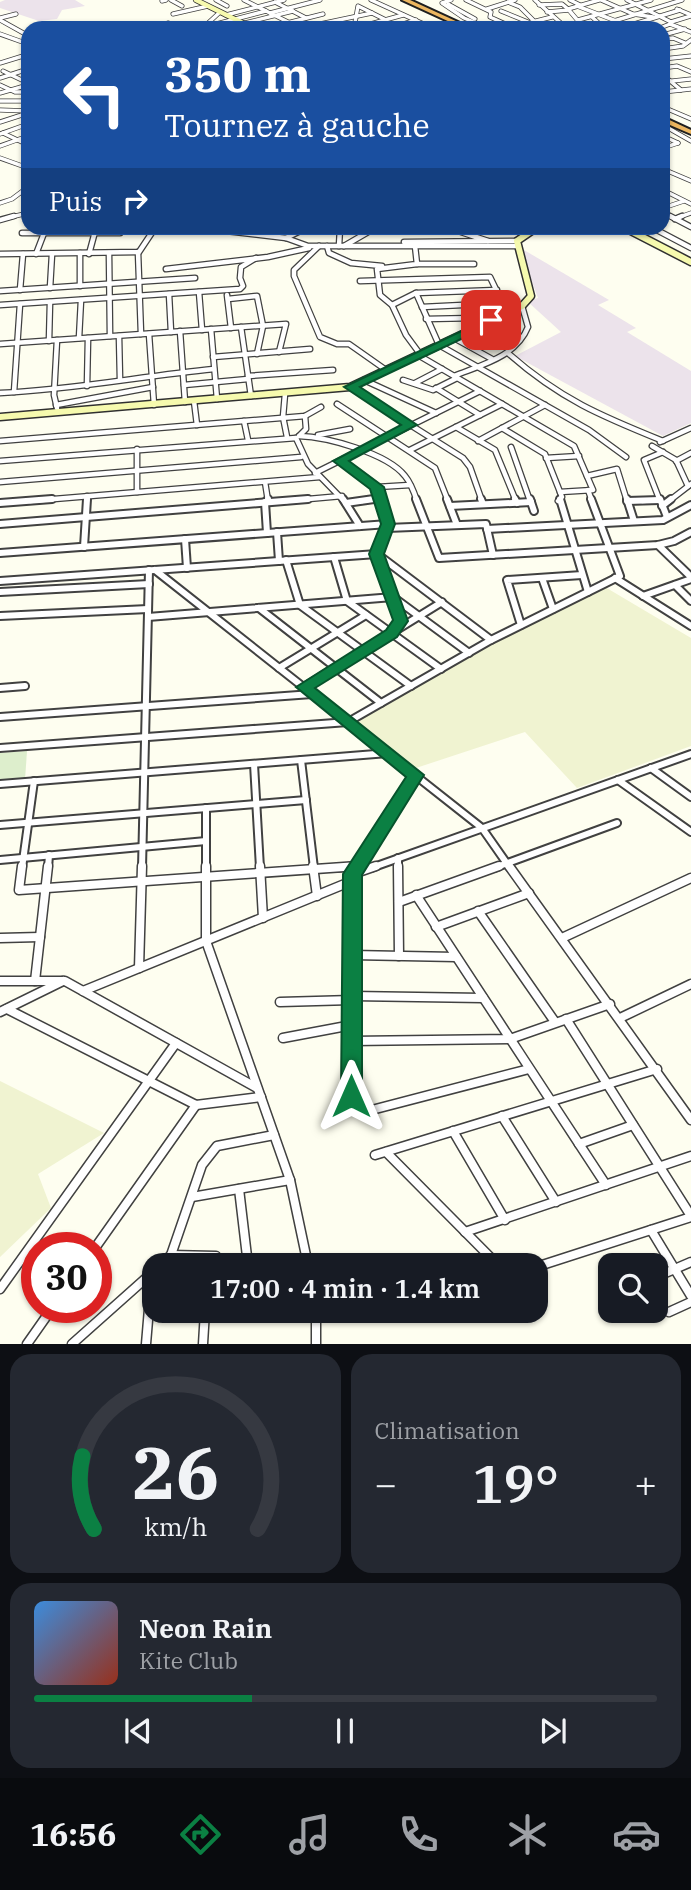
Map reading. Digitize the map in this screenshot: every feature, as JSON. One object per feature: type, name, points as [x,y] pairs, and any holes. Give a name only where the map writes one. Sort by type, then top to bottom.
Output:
[{"type":"highway","points":[[398,0],[444,21]]},
{"type":"highway","points":[[408,1],[452,21]]},
{"type":"highway","points":[[670,120],[691,130]]},
{"type":"street","points":[[166,0],[182,6]]},
{"type":"street","points":[[196,0],[241,21]]},
{"type":"street","points":[[216,0],[227,6]]},
{"type":"street","points":[[211,21],[223,13],[284,0]]},
{"type":"street","points":[[226,21],[320,0]]},
{"type":"street","points":[[371,0],[416,20]]},
{"type":"street","points":[[451,0],[442,1],[443,5],[473,21]]},
{"type":"street","points":[[466,0],[489,10],[520,7]]},
{"type":"street","points":[[473,3],[480,0]]},
{"type":"street","points":[[489,10],[515,0]]},
{"type":"street","points":[[535,0],[558,21]]},
{"type":"street","points":[[570,0],[614,21],[681,0]]},
{"type":"street","points":[[547,12],[569,10],[600,0],[633,14],[657,17]]},
{"type":"street","points":[[627,0],[666,21]]},
{"type":"street","points":[[539,5],[562,4],[578,20],[651,0]]},
{"type":"street","points":[[658,0],[690,14]]},
{"type":"street","points":[[247,1],[286,21]]},
{"type":"street","points":[[272,1],[314,21]]},
{"type":"street","points":[[508,2],[520,7],[534,21],[552,17]]},
{"type":"street","points":[[589,3],[599,14]]},
{"type":"street","points":[[173,14],[208,6]]},
{"type":"street","points":[[355,18],[358,6],[386,20],[403,15]]},
{"type":"street","points":[[489,10],[490,17],[499,21]]},
{"type":"street","points":[[647,21],[680,10]]},
{"type":"street","points":[[262,21],[293,11]]},
{"type":"street","points":[[500,11],[523,21]]},
{"type":"street","points":[[330,21],[373,13]]},
{"type":"street","points":[[0,19],[16,14]]},
{"type":"street","points":[[292,21],[323,14]]},
{"type":"street","points":[[671,23],[690,14]]},
{"type":"street","points":[[592,17],[596,21]]},
{"type":"street","points":[[0,19],[21,30]]},
{"type":"street","points":[[671,23],[691,32]]},
{"type":"street","points":[[670,34],[691,25]]},
{"type":"street","points":[[0,34],[21,41]]},
{"type":"street","points":[[6,37],[21,35]]},
{"type":"street","points":[[670,38],[687,43]]},
{"type":"street","points":[[670,48],[687,43]]},
{"type":"street","points":[[687,43],[689,55]]},
{"type":"street","points":[[674,47],[689,55]]},
{"type":"street","points":[[670,58],[689,55]]},
{"type":"street","points":[[0,64],[21,58]]},
{"type":"street","points":[[0,64],[9,69],[2,71]]},
{"type":"street","points":[[670,68],[691,66]]},
{"type":"street","points":[[678,67],[691,79]]},
{"type":"street","points":[[2,71],[21,80]]},
{"type":"street","points":[[683,71],[691,72]]},
{"type":"street","points":[[0,78],[20,72]]},
{"type":"street","points":[[671,81],[691,79]]},
{"type":"street","points":[[671,81],[681,90]]},
{"type":"street","points":[[0,85],[13,91],[21,87]]},
{"type":"street","points":[[670,91],[691,89]]},
{"type":"street","points":[[0,93],[21,92]]},
{"type":"street","points":[[0,101],[21,101]]},
{"type":"street","points":[[0,110],[21,112]]},
{"type":"street","points":[[670,110],[691,120]]},
{"type":"street","points":[[0,122],[21,114]]},
{"type":"street","points":[[1,133],[21,126]]},
{"type":"street","points":[[670,129],[691,141]]},
{"type":"street","points":[[1,133],[21,142]]},
{"type":"street","points":[[0,146],[21,139]]},
{"type":"street","points":[[0,158],[21,166]]},
{"type":"street","points":[[670,172],[691,181]]},
{"type":"street","points":[[0,203],[21,192]]},
{"type":"street","points":[[670,194],[689,202]]},
{"type":"street","points":[[670,211],[689,202]]},
{"type":"street","points":[[675,219],[691,213]]},
{"type":"street","points":[[0,220],[21,216]]},
{"type":"street","points":[[670,216],[691,227]]},
{"type":"street","points":[[36,254],[43,235]]},
{"type":"street","points":[[89,253],[94,235]]},
{"type":"street","points":[[141,334],[138,252],[150,235]]},
{"type":"street","points":[[260,235],[286,238],[308,246],[488,241],[517,243]]},
{"type":"street","points":[[286,238],[292,235]]},
{"type":"street","points":[[339,235],[341,246]]},
{"type":"street","points":[[341,246],[362,235]]},
{"type":"street","points":[[403,235],[404,244]]},
{"type":"street","points":[[472,235],[488,241]]},
{"type":"street","points":[[404,244],[517,243],[527,235]]},
{"type":"street","points":[[638,235],[691,262]]},
{"type":"street","points":[[666,235],[691,249]]},
{"type":"street","points":[[57,409],[154,405],[351,387],[522,306],[531,296],[517,243]]},
{"type":"street","points":[[166,269],[256,258],[318,246]]},
{"type":"street","points":[[318,246],[294,270],[293,276],[320,337],[337,344],[349,344],[386,370]]},
{"type":"street","points":[[327,246],[328,253],[351,263],[383,266],[474,264]]},
{"type":"street","points":[[415,246],[419,262],[417,264]]},
{"type":"street","points":[[676,255],[691,249]]},
{"type":"street","points":[[0,254],[138,252]]},
{"type":"street","points":[[80,253],[80,286]]},
{"type":"street","points":[[109,253],[110,336]]},
{"type":"street","points":[[20,289],[23,254]]},
{"type":"street","points":[[50,288],[52,254]]},
{"type":"street","points":[[0,305],[227,290],[242,287],[241,267],[256,258]]},
{"type":"street","points":[[165,259],[167,280]]},
{"type":"street","points":[[383,266],[377,269],[380,297],[383,302],[392,305],[416,293],[497,290]]},
{"type":"street","points":[[360,281],[490,277],[510,311]]},
{"type":"street","points":[[0,291],[195,278]]},
{"type":"street","points":[[227,290],[231,328]]},
{"type":"street","points":[[199,292],[202,330]]},
{"type":"street","points":[[416,293],[439,345],[589,430],[625,457]]},
{"type":"street","points":[[169,294],[171,332]]},
{"type":"street","points":[[228,299],[257,296],[263,326],[257,354]]},
{"type":"street","points":[[79,338],[80,300]]},
{"type":"street","points":[[49,341],[50,302]]},
{"type":"street","points":[[422,307],[503,303]]},
{"type":"street","points":[[14,392],[20,304]]},
{"type":"street","points":[[392,305],[405,335],[419,354],[574,446],[593,490],[560,492]]},
{"type":"street","points":[[436,388],[476,366],[509,355],[526,334],[528,327],[522,306]]},
{"type":"street","points":[[426,318],[476,317]]},
{"type":"street","points":[[0,344],[286,324],[279,352]]},
{"type":"street","points":[[241,327],[251,396]]},
{"type":"street","points":[[211,329],[217,399]]},
{"type":"street","points":[[180,331],[185,402]]},
{"type":"street","points":[[149,334],[154,405]]},
{"type":"street","points":[[119,336],[120,380]]},
{"type":"street","points":[[87,386],[88,338]]},
{"type":"street","points":[[454,338],[492,359]]},
{"type":"street","points":[[57,340],[54,391],[57,409]]},
{"type":"street","points":[[213,357],[310,349]]},
{"type":"street","points":[[509,355],[545,384],[586,410],[663,441]]},
{"type":"street","points":[[0,393],[54,391],[152,375],[214,369]]},
{"type":"street","points":[[415,383],[442,369]]},
{"type":"street","points":[[184,385],[333,370]]},
{"type":"street","points":[[364,380],[382,392],[419,403],[436,413]]},
{"type":"street","points":[[403,380],[436,388],[480,415]]},
{"type":"street","points":[[0,417],[57,409],[153,387]]},
{"type":"street","points":[[351,387],[463,458],[470,467],[483,504]]},
{"type":"street","points":[[0,503],[265,482],[318,475],[388,436],[480,391]]},
{"type":"street","points":[[285,394],[283,417],[287,437]]},
{"type":"street","points":[[194,401],[197,425]]},
{"type":"street","points":[[337,404],[435,468],[457,525]]},
{"type":"street","points":[[410,450],[502,404]]},
{"type":"street","points":[[478,440],[545,405]]},
{"type":"street","points":[[0,442],[305,416],[321,408]]},
{"type":"street","points":[[305,416],[311,433]]},
{"type":"street","points":[[244,421],[248,440]]},
{"type":"street","points":[[456,427],[495,450],[517,503]]},
{"type":"street","points":[[502,428],[545,454],[562,497],[558,500],[588,592]]},
{"type":"street","points":[[627,501],[661,503],[690,485],[676,461],[652,446],[691,428]]},
{"type":"street","points":[[0,461],[297,437],[350,429]]},
{"type":"street","points":[[311,433],[361,450],[405,474],[439,558],[658,545],[691,532]]},
{"type":"street","points":[[297,437],[301,457],[342,496],[360,526]]},
{"type":"street","points":[[511,447],[534,511]]},
{"type":"street","points":[[137,449],[137,492]]},
{"type":"street","points":[[663,452],[644,460],[667,517]]},
{"type":"street","points":[[676,461],[691,453]]},
{"type":"street","points":[[546,458],[579,456]]},
{"type":"street","points":[[0,481],[301,457]]},
{"type":"street","points":[[340,461],[377,487],[410,485]]},
{"type":"street","points":[[587,476],[617,469],[634,521]]},
{"type":"street","points":[[265,482],[267,533]]},
{"type":"street","points":[[377,487],[388,526],[377,554],[400,621],[391,633]]},
{"type":"street","points":[[0,748],[348,722],[491,640],[620,576],[588,490]]},
{"type":"street","points":[[84,547],[87,496]]},
{"type":"street","points":[[0,524],[342,496]]},
{"type":"street","points":[[346,503],[379,498]]},
{"type":"street","points":[[450,506],[531,502]]},
{"type":"street","points":[[487,529],[663,520],[691,505]]},
{"type":"street","points":[[0,562],[0,553],[360,526],[486,524],[493,555]]},
{"type":"street","points":[[277,532],[283,561],[300,605],[411,686]]},
{"type":"street","points":[[683,536],[691,541]]},
{"type":"street","points":[[185,539],[187,568]]},
{"type":"street","points":[[643,596],[691,578],[658,545]]},
{"type":"street","points":[[0,582],[377,554],[491,640]]},
{"type":"street","points":[[334,557],[347,601],[440,669]]},
{"type":"street","points":[[139,968],[148,613],[152,570]]},
{"type":"street","points":[[152,570],[482,828],[691,1120]]},
{"type":"street","points":[[521,625],[507,580],[582,575]]},
{"type":"street","points":[[542,578],[553,609]]},
{"type":"street","points":[[615,578],[691,626]]},
{"type":"street","points":[[0,592],[149,584]]},
{"type":"street","points":[[675,585],[691,601]]},
{"type":"street","points":[[0,616],[209,612],[393,597],[469,653]]},
{"type":"street","points":[[304,687],[442,602]]},
{"type":"street","points":[[259,608],[381,703]]},
{"type":"street","points":[[279,668],[366,615]]},
{"type":"street","points":[[0,688],[24,686]]},
{"type":"street","points":[[0,717],[312,694]]},
{"type":"street","points":[[0,784],[388,754]]},
{"type":"street","points":[[83,991],[317,896],[398,858],[691,754]]},
{"type":"street","points":[[301,760],[317,896]]},
{"type":"street","points":[[254,764],[262,918]]},
{"type":"street","points":[[651,768],[691,797]]},
{"type":"street","points":[[351,1096],[352,878],[416,775]]},
{"type":"street","points":[[618,780],[691,832]]},
{"type":"street","points":[[34,781],[19,890],[358,866]]},
{"type":"street","points":[[0,825],[306,800]]},
{"type":"street","points":[[206,808],[206,940],[290,1180],[305,1253]]},
{"type":"street","points":[[398,902],[617,823]]},
{"type":"street","points":[[0,860],[206,841]]},
{"type":"street","points":[[35,981],[49,855]]},
{"type":"street","points":[[398,858],[399,956]]},
{"type":"street","points":[[562,938],[691,878]]},
{"type":"street","points":[[436,927],[529,893]]},
{"type":"street","points":[[416,895],[606,1185]]},
{"type":"street","points":[[478,911],[555,1023]]},
{"type":"street","points":[[0,938],[40,937]]},
{"type":"street","points":[[352,955],[456,957]]},
{"type":"street","points":[[0,981],[65,981],[259,1093]]},
{"type":"street","points":[[4,1010],[65,981]]},
{"type":"street","points":[[620,1018],[691,984]]},
{"type":"street","points":[[281,1002],[352,998],[483,998]]},
{"type":"street","points":[[351,1041],[510,1039],[610,1004]]},
{"type":"street","points":[[4,1010],[196,1105],[259,1093]]},
{"type":"street","points":[[548,1263],[691,1217],[566,1019]]},
{"type":"street","points":[[283,1038],[352,1026]]},
{"type":"street","points":[[0,1289],[176,1043]]},
{"type":"street","points":[[364,1112],[529,1069]]},
{"type":"street","points":[[375,1155],[657,1069]]},
{"type":"street","points":[[106,1232],[196,1105]]},
{"type":"street","points":[[502,1116],[556,1202]]},
{"type":"street","points":[[579,1144],[633,1125]]},
{"type":"street","points":[[453,1131],[505,1220]]},
{"type":"street","points":[[172,1253],[202,1165],[217,1146],[274,1135]]},
{"type":"street","points":[[386,1152],[486,1253]]},
{"type":"street","points":[[465,1232],[691,1156]]},
{"type":"street","points":[[192,1197],[290,1180]]},
{"type":"street","points":[[239,1189],[247,1253]]},
{"type":"street","points":[[651,1230],[691,1296]]},
{"type":"street","points":[[668,1272],[691,1262]]},
{"type":"street","points":[[72,1344],[142,1282]]},
{"type":"street","points":[[670,1312],[691,1302]]},
{"type":"street","points":[[27,1344],[42,1323]]},
{"type":"street","points":[[146,1344],[149,1323]]},
{"type":"street","points":[[203,1344],[204,1323]]},
{"type":"street","points":[[316,1323],[316,1344]]},
{"type":"shaded area","points":[[75,0],[85,6],[62,10],[57,19],[39,21],[0,8],[0,2]]},
{"type":"shaded area","points":[[524,250],[609,300],[598,305],[636,328],[627,332],[691,371],[691,423],[663,436],[515,356],[561,332],[527,301],[538,298],[523,258]]},
{"type":"green space","points":[[605,587],[691,638],[691,746],[577,788],[525,732],[413,769],[355,720],[491,644]]},
{"type":"green space","points":[[27,751],[25,780],[0,781],[0,753]]},
{"type":"green space","points":[[0,1081],[104,1133],[38,1174],[51,1208],[26,1232],[21,1232],[21,1237],[0,1257]]},
{"type":"route","points":[[351,1096],[352,874],[416,775],[304,687],[391,633],[400,621],[377,554],[388,524],[377,487],[340,461],[411,425],[351,387],[491,320]]}]
